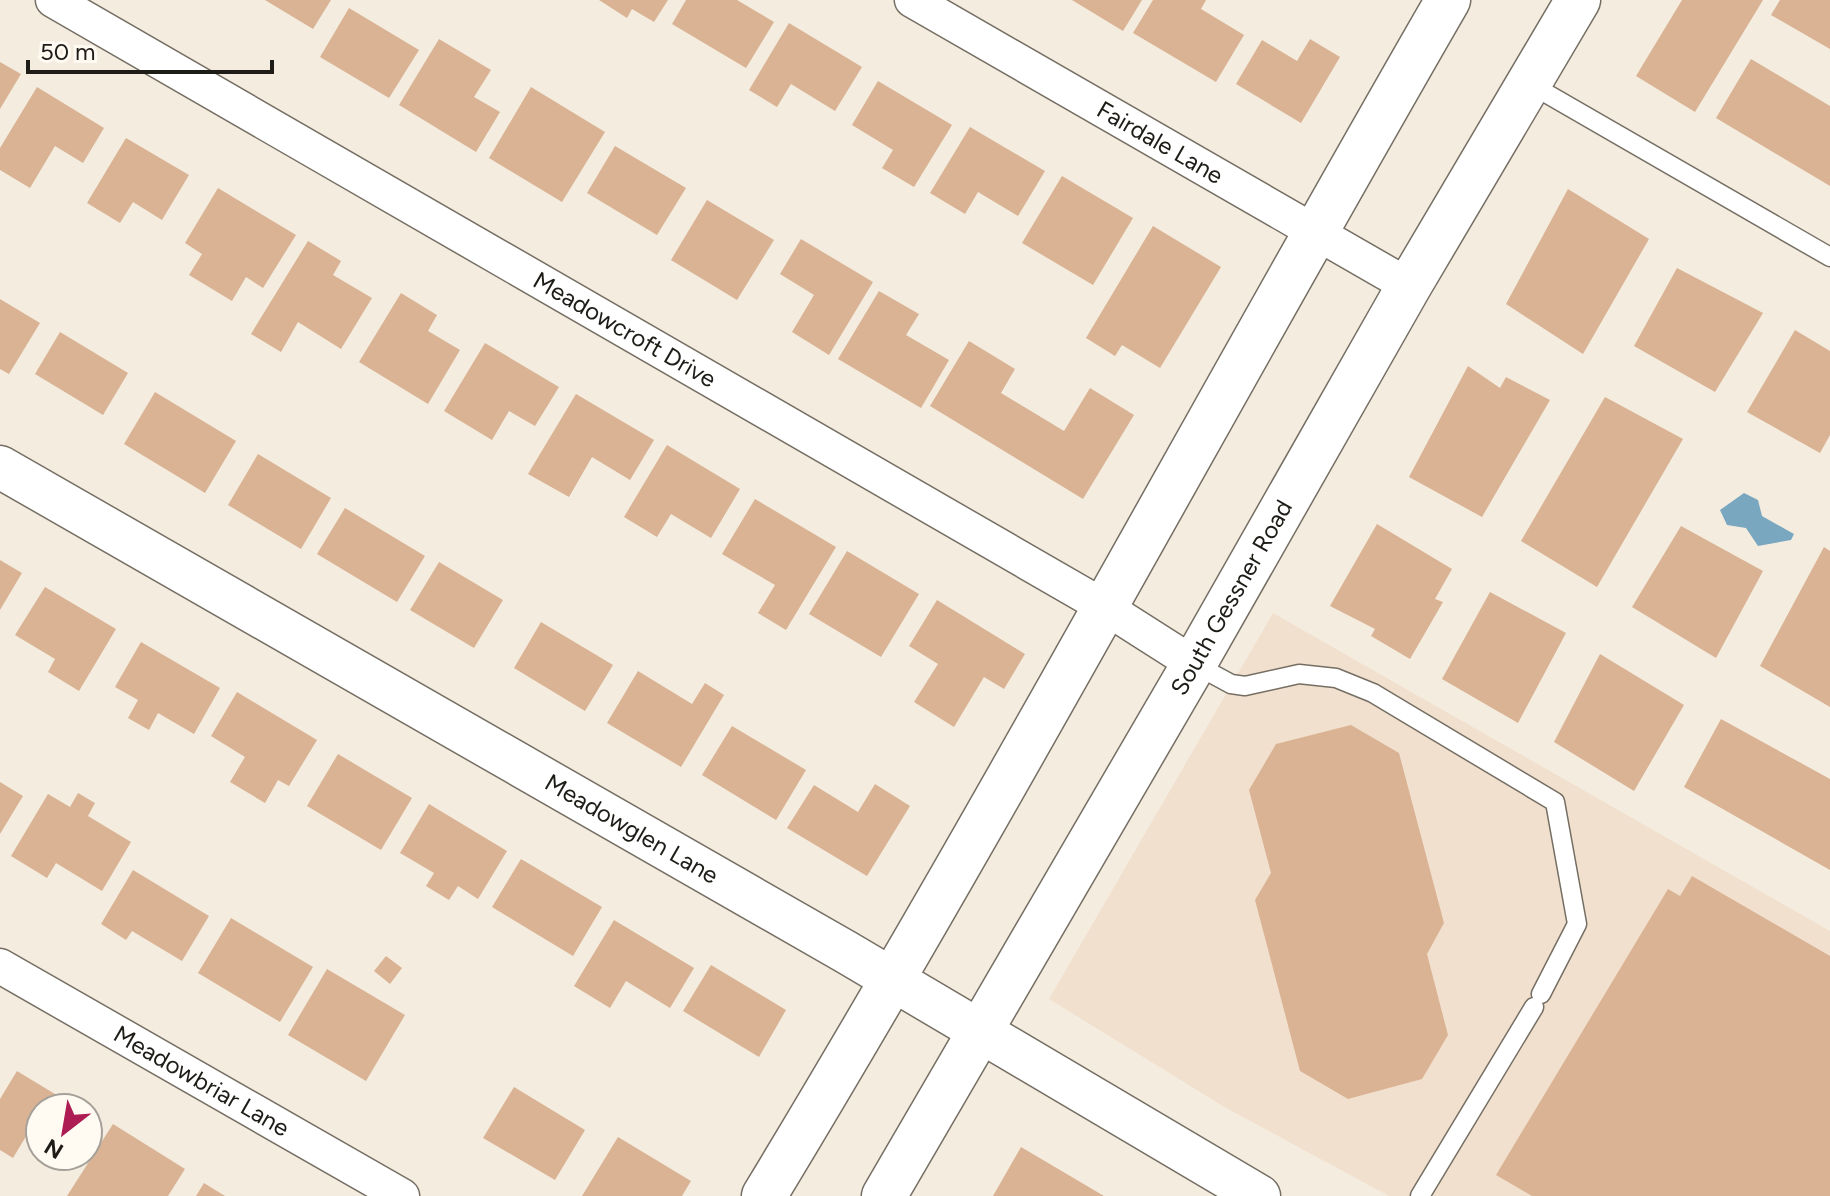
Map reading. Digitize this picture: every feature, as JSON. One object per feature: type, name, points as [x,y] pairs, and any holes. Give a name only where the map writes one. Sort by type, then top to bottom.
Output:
[{"type":"main road","points":[[764,1196],[894,981],[1314,232],[1448,0]]},
{"type":"main road","name":"South Gessner Road","points":[[884,1196],[1194,664],[1409,286],[1578,0]]},
{"type":"street","name":"Meadowcroft Drive","points":[[53,0],[1103,606],[1194,664]]},
{"type":"street","name":"Fairdale Lane","points":[[912,0],[1409,286]]},
{"type":"street","name":"Meadowglen Lane","points":[[0,467],[894,981],[1259,1196]]},
{"type":"street","name":"Meadowbriar Lane","points":[[0,966],[402,1196]]},
{"type":"lane","points":[[1530,84],[1830,257]]},
{"type":"lane","points":[[1194,664],[1231,684],[1245,686],[1299,674],[1336,678],[1373,693],[1555,802],[1577,924],[1538,1000],[1420,1196]]},
{"type":"shaded area","points":[[1273,613],[1830,931],[1830,1196],[1389,1196],[1226,1108],[1049,999]]},
{"type":"water","points":[[1744,493],[1758,500],[1762,516],[1794,534],[1791,540],[1758,546],[1746,528],[1727,525],[1720,510]]},
{"type":"building","points":[[265,0],[331,0],[313,29]]},
{"type":"building","points":[[599,0],[668,0],[654,22],[632,9],[627,18]]},
{"type":"building","points":[[686,0],[737,0],[774,22],[746,68],[672,24]]},
{"type":"building","points":[[1072,0],[1142,0],[1123,31]]},
{"type":"building","points":[[1153,0],[1206,0],[1201,9],[1244,35],[1216,82],[1133,33]]},
{"type":"building","points":[[1682,0],[1763,0],[1695,112],[1636,76]]},
{"type":"building","points":[[1780,0],[1830,0],[1830,49],[1771,15]]},
{"type":"building","points":[[349,8],[419,50],[389,98],[320,57]]},
{"type":"building","points":[[789,23],[862,67],[835,111],[791,84],[777,107],[749,90]]},
{"type":"building","points":[[439,39],[491,70],[474,97],[500,112],[476,152],[399,105]]},
{"type":"building","points":[[1310,39],[1340,57],[1301,123],[1236,84],[1262,40],[1297,61]]},
{"type":"building","points":[[1751,59],[1830,106],[1830,186],[1716,118]]},
{"type":"building","points":[[0,62],[21,74],[0,109]]},
{"type":"building","points":[[878,81],[952,125],[914,187],[882,168],[893,150],[852,125]]},
{"type":"building","points":[[37,87],[104,128],[83,163],[55,146],[30,188],[0,170],[0,148]]},
{"type":"building","points":[[531,87],[605,132],[562,202],[489,158]]},
{"type":"building","points":[[970,127],[1045,171],[1018,216],[978,192],[965,214],[930,193]]},
{"type":"building","points":[[126,138],[189,175],[162,220],[133,202],[120,223],[87,203]]},
{"type":"building","points":[[615,146],[686,188],[657,235],[587,193]]},
{"type":"building","points":[[1062,176],[1133,218],[1093,285],[1022,243]]},
{"type":"building","points":[[218,188],[296,235],[263,288],[246,277],[232,301],[189,275],[202,254],[185,243]]},
{"type":"building","points":[[1568,189],[1649,239],[1583,354],[1506,304]]},
{"type":"building","points":[[707,200],[774,240],[737,300],[671,260]]},
{"type":"building","points":[[1153,226],[1221,267],[1160,368],[1122,345],[1115,356],[1086,338]]},
{"type":"building","points":[[801,239],[873,282],[829,355],[792,332],[814,295],[780,274]]},
{"type":"building","points":[[308,241],[341,261],[333,275],[372,298],[341,349],[298,322],[281,352],[251,334]]},
{"type":"building","points":[[1677,268],[1763,313],[1715,392],[1634,346]]},
{"type":"building","points":[[879,291],[919,314],[906,335],[949,360],[921,408],[838,359]]},
{"type":"building","points":[[401,293],[437,315],[428,331],[460,350],[428,404],[359,362]]},
{"type":"building","points":[[0,299],[40,323],[9,374],[0,369]]},
{"type":"building","points":[[1795,330],[1830,351],[1830,435],[1820,453],[1747,412]]},
{"type":"building","points":[[60,332],[128,373],[103,415],[35,374]]},
{"type":"building","points":[[969,341],[1015,369],[1001,393],[1064,431],[1090,388],[1134,415],[1083,499],[930,406]]},
{"type":"building","points":[[485,343],[559,387],[535,426],[509,411],[492,440],[444,411]]},
{"type":"building","points":[[1468,366],[1500,388],[1506,377],[1550,400],[1482,517],[1409,477]]},
{"type":"building","points":[[155,392],[236,441],[205,493],[124,444]]},
{"type":"building","points":[[576,394],[654,440],[630,480],[592,457],[569,497],[528,474]]},
{"type":"building","points":[[1605,397],[1683,439],[1597,587],[1521,541]]},
{"type":"building","points":[[667,445],[740,489],[711,538],[671,514],[657,537],[624,517]]},
{"type":"building","points":[[258,454],[331,498],[301,549],[228,505]]},
{"type":"building","points":[[755,499],[836,547],[786,630],[758,613],[775,585],[722,554]]},
{"type":"building","points":[[345,508],[425,556],[397,602],[317,554]]},
{"type":"building","points":[[1377,524],[1452,569],[1435,599],[1443,602],[1410,659],[1371,636],[1375,629],[1330,606]]},
{"type":"building","points":[[1681,526],[1763,571],[1716,658],[1632,607]]},
{"type":"building","points":[[1824,547],[1830,551],[1830,707],[1760,666]]},
{"type":"building","points":[[847,551],[919,594],[881,657],[809,614]]},
{"type":"building","points":[[0,560],[22,573],[0,610]]},
{"type":"building","points":[[439,562],[503,600],[474,648],[410,610]]},
{"type":"building","points":[[45,587],[116,629],[79,691],[48,672],[55,659],[15,635]]},
{"type":"building","points":[[1490,592],[1566,633],[1518,723],[1442,679]]},
{"type":"building","points":[[937,600],[1025,654],[1004,689],[984,677],[954,727],[914,702],[938,664],[909,646]]},
{"type":"building","points":[[541,622],[613,665],[585,711],[514,668]]},
{"type":"building","points":[[141,642],[220,688],[194,734],[158,713],[149,730],[128,718],[138,700],[115,687]]},
{"type":"building","points":[[1600,654],[1684,705],[1634,791],[1554,742]]},
{"type":"building","points":[[638,671],[692,704],[705,683],[724,695],[681,767],[607,723]]},
{"type":"building","points":[[237,692],[317,740],[289,786],[278,780],[265,803],[230,782],[245,757],[211,736]]},
{"type":"building","points":[[1721,719],[1830,779],[1830,870],[1684,787]]},
{"type":"building","points":[[1351,725],[1399,753],[1444,923],[1427,954],[1448,1035],[1422,1079],[1348,1099],[1300,1071],[1255,900],[1271,873],[1249,790],[1276,744]]},
{"type":"building","points":[[732,726],[806,770],[776,820],[702,775]]},
{"type":"building","points":[[338,754],[412,798],[381,850],[307,806]]},
{"type":"building","points":[[0,782],[23,796],[0,834]]},
{"type":"building","points":[[875,784],[910,806],[867,876],[787,828],[814,785],[858,812]]},
{"type":"building","points":[[78,793],[95,803],[88,816],[131,842],[102,891],[56,863],[47,878],[11,856],[48,794],[70,807]]},
{"type":"building","points":[[429,804],[507,851],[478,899],[458,886],[449,900],[426,886],[434,873],[400,853]]},
{"type":"building","points":[[521,859],[602,907],[573,956],[492,907]]},
{"type":"building","points":[[133,870],[209,916],[182,961],[132,931],[126,940],[101,924]]},
{"type":"building","points":[[1692,876],[1830,956],[1830,1196],[1532,1196],[1496,1175],[1668,889],[1680,896]]},
{"type":"building","points":[[231,918],[313,967],[280,1022],[198,973]]},
{"type":"building","points":[[614,920],[694,968],[670,1008],[626,981],[610,1008],[574,986]]},
{"type":"building","points":[[386,956],[402,968],[390,984],[374,971]]},
{"type":"building","points":[[711,965],[786,1010],[759,1057],[683,1011]]},
{"type":"building","points":[[327,969],[405,1015],[366,1081],[288,1035]]},
{"type":"building","points":[[17,1071],[52,1092],[24,1092],[24,1140],[13,1158],[0,1150],[0,1099]]},
{"type":"building","points":[[514,1087],[585,1130],[555,1180],[483,1138]]},
{"type":"building","points":[[113,1124],[185,1169],[168,1196],[67,1196],[82,1172],[104,1172],[104,1138]]},
{"type":"building","points":[[618,1137],[691,1181],[682,1196],[582,1196]]},
{"type":"building","points":[[1021,1147],[1104,1196],[993,1196]]},
{"type":"building","points":[[204,1183],[225,1196],[196,1196]]}]
